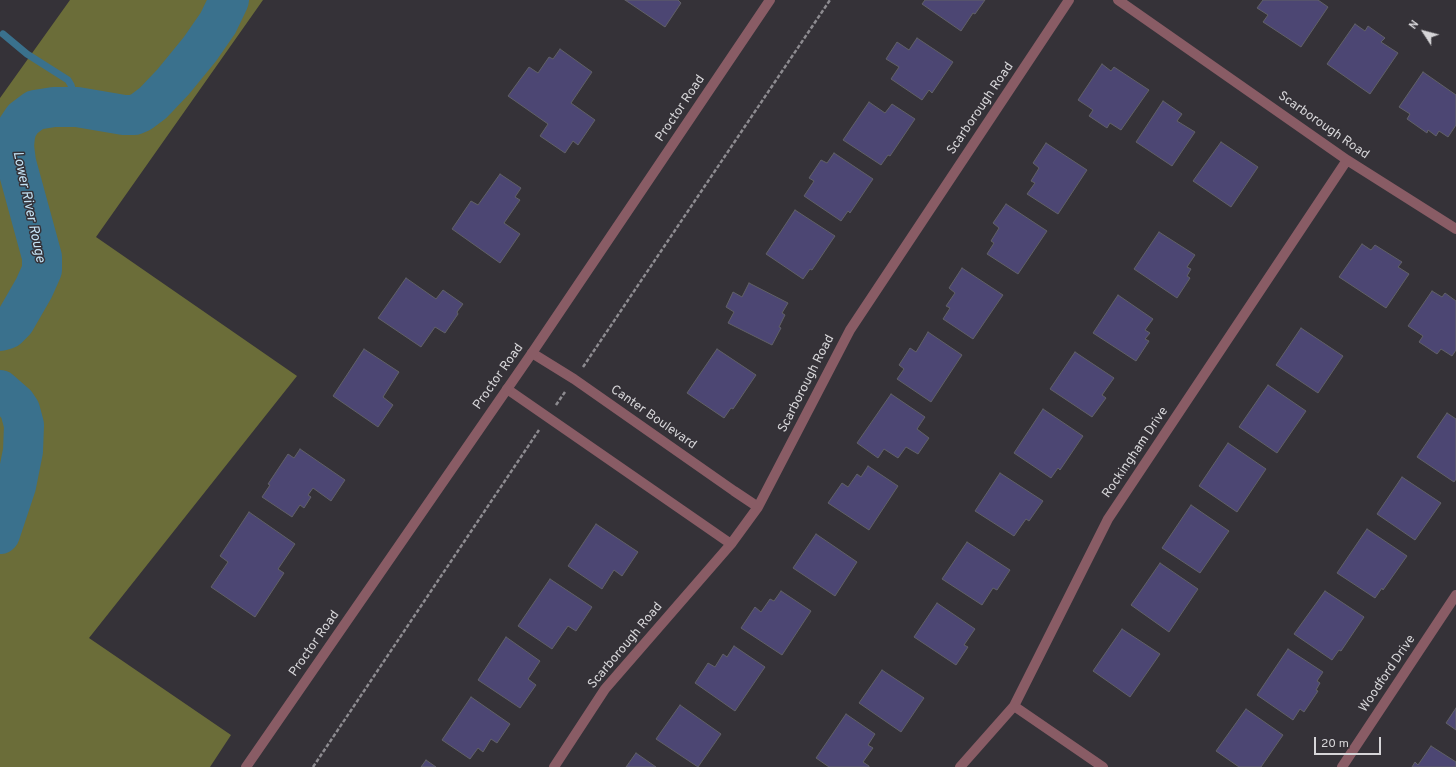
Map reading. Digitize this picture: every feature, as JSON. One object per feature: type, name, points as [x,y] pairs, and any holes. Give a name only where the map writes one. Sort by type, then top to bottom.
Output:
[{"type":"street","name":"Proctor Road","points":[[246,767],[532,353],[770,0]]},
{"type":"street","name":"Scarborough Road","points":[[554,767],[606,689],[731,544],[758,507],[850,330],[1069,0]]},
{"type":"street","name":"Scarborough Road","points":[[1118,0],[1347,160],[1456,229]]},
{"type":"street","name":"Rockingham Drive","points":[[960,767],[1014,706],[1108,518],[1347,160]]},
{"type":"street","name":"Canter Boulevard","points":[[532,353],[574,379],[734,492],[758,507]]},
{"type":"street","points":[[507,389],[731,544]]},
{"type":"street","name":"Woodford Drive","points":[[1342,767],[1456,595]]},
{"type":"street","points":[[1014,706],[1103,767]]},
{"type":"green space","points":[[70,0],[263,0],[96,237],[297,376],[89,638],[231,735],[210,767],[0,767],[0,98]]},
{"type":"building","points":[[625,0],[678,0],[681,3],[665,27]]},
{"type":"building","points":[[925,0],[985,0],[975,14],[973,13],[961,31],[922,4]]},
{"type":"building","points":[[1263,0],[1318,0],[1328,7],[1301,47],[1263,22],[1268,15],[1257,8]]},
{"type":"building","points":[[1355,24],[1365,31],[1368,26],[1385,38],[1381,42],[1398,53],[1370,94],[1327,64]]},
{"type":"building","points":[[917,38],[953,62],[932,93],[929,90],[922,100],[891,79],[899,67],[886,59],[897,42],[909,50]]},
{"type":"building","points":[[560,49],[592,72],[571,103],[595,120],[578,145],[573,141],[565,153],[540,136],[548,124],[508,96],[529,67],[538,73],[549,57],[553,59]]},
{"type":"building","points":[[1102,64],[1111,71],[1114,67],[1149,90],[1121,130],[1110,123],[1107,128],[1089,116],[1093,110],[1078,100]]},
{"type":"building","points":[[1423,72],[1456,95],[1456,125],[1448,137],[1439,131],[1436,136],[1428,130],[1427,133],[1407,119],[1410,114],[1399,107]]},
{"type":"building","points":[[1163,101],[1182,114],[1177,121],[1195,132],[1172,166],[1136,142]]},
{"type":"building","points":[[869,102],[885,113],[892,104],[915,119],[890,156],[888,155],[881,165],[843,140]]},
{"type":"building","points":[[1221,142],[1258,167],[1231,207],[1193,181]]},
{"type":"building","points":[[1046,143],[1087,170],[1058,214],[1027,194],[1035,183],[1031,181],[1039,168],[1033,163]]},
{"type":"building","points":[[834,153],[873,179],[850,213],[848,211],[841,221],[804,196],[814,181],[809,178],[821,160],[827,163]]},
{"type":"building","points":[[500,174],[521,188],[515,197],[520,200],[504,223],[520,234],[500,263],[452,229],[471,201],[478,205]]},
{"type":"building","points":[[1006,204],[1047,231],[1018,274],[987,254],[994,243],[991,241],[999,228],[993,223]]},
{"type":"building","points":[[795,210],[835,236],[812,270],[810,269],[803,279],[766,254]]},
{"type":"building","points":[[1159,232],[1195,255],[1187,267],[1191,269],[1187,276],[1190,278],[1177,298],[1134,269]]},
{"type":"building","points":[[1362,244],[1371,250],[1375,245],[1402,262],[1398,267],[1409,274],[1386,308],[1339,277]]},
{"type":"building","points":[[962,268],[1003,295],[973,339],[943,319],[950,308],[946,306],[955,293],[949,288]]},
{"type":"building","points":[[406,278],[436,299],[443,290],[463,304],[445,333],[435,327],[421,347],[378,318]]},
{"type":"building","points":[[749,283],[788,303],[782,313],[785,315],[779,327],[781,328],[772,345],[728,323],[734,312],[726,307],[733,292],[742,297]]},
{"type":"building","points":[[1432,291],[1442,297],[1445,293],[1456,301],[1456,350],[1452,356],[1441,349],[1437,354],[1419,342],[1423,336],[1408,326]]},
{"type":"building","points":[[1118,295],[1153,319],[1145,330],[1150,333],[1145,339],[1149,341],[1136,361],[1093,333]]},
{"type":"building","points":[[1301,328],[1343,356],[1318,393],[1276,365]]},
{"type":"building","points":[[928,332],[962,355],[931,402],[897,379],[904,369],[899,365],[910,348],[916,352]]},
{"type":"building","points":[[364,349],[399,372],[383,397],[393,405],[378,427],[333,396]]},
{"type":"building","points":[[717,349],[756,375],[733,409],[731,408],[724,418],[687,393]]},
{"type":"building","points":[[1075,352],[1114,378],[1102,395],[1106,398],[1092,417],[1050,389]]},
{"type":"building","points":[[1268,385],[1306,411],[1277,453],[1239,427]]},
{"type":"building","points":[[891,394],[925,417],[917,429],[929,438],[918,454],[906,447],[898,458],[884,449],[878,458],[857,443]]},
{"type":"building","points":[[1043,409],[1083,436],[1060,470],[1058,468],[1051,478],[1014,453]]},
{"type":"building","points":[[1447,413],[1456,419],[1456,479],[1454,482],[1417,457]]},
{"type":"building","points":[[1228,443],[1266,469],[1237,512],[1199,486]]},
{"type":"building","points":[[300,449],[345,480],[331,501],[313,488],[308,495],[311,497],[304,508],[300,505],[292,517],[262,497],[270,485],[268,484],[288,454],[294,458]]},
{"type":"building","points":[[868,466],[898,486],[869,530],[828,503],[842,483],[848,487],[857,474],[861,477]]},
{"type":"building","points":[[1000,473],[1043,501],[1029,521],[1026,519],[1014,536],[975,511]]},
{"type":"building","points":[[1402,477],[1441,503],[1415,540],[1377,514]]},
{"type":"building","points":[[1191,505],[1229,531],[1200,573],[1162,548]]},
{"type":"building","points":[[249,512],[295,544],[278,569],[284,573],[255,617],[211,587],[228,562],[220,556]]},
{"type":"building","points":[[596,524],[638,552],[622,576],[614,570],[602,589],[568,566]]},
{"type":"building","points":[[1367,529],[1407,556],[1383,590],[1382,588],[1375,598],[1337,573]]},
{"type":"building","points":[[816,534],[857,562],[835,596],[793,568]]},
{"type":"building","points":[[967,542],[1010,570],[997,590],[993,588],[982,605],[942,579]]},
{"type":"building","points":[[1160,563],[1198,589],[1169,632],[1131,605]]},
{"type":"building","points":[[550,579],[592,607],[576,631],[568,626],[552,649],[518,626]]},
{"type":"building","points":[[781,591],[811,611],[782,655],[741,628],[755,607],[761,612],[770,599],[774,601]]},
{"type":"building","points":[[1325,591],[1364,617],[1341,651],[1339,650],[1332,660],[1294,634]]},
{"type":"building","points":[[937,603],[975,629],[964,645],[968,647],[956,665],[914,637]]},
{"type":"building","points":[[1122,629],[1160,654],[1130,697],[1093,671]]},
{"type":"building","points":[[506,637],[540,661],[528,679],[536,685],[520,708],[478,680]]},
{"type":"building","points":[[734,646],[765,667],[735,711],[695,683],[708,663],[715,667],[723,654],[727,657]]},
{"type":"building","points":[[1288,649],[1323,672],[1317,681],[1320,683],[1316,690],[1318,691],[1304,712],[1300,709],[1293,720],[1257,695]]},
{"type":"building","points":[[882,670],[924,698],[901,732],[859,703]]},
{"type":"building","points":[[471,697],[510,724],[497,743],[491,739],[483,752],[478,748],[470,759],[442,740]]},
{"type":"building","points":[[680,705],[721,734],[698,767],[656,739]]},
{"type":"building","points":[[1456,708],[1456,730],[1446,723]]},
{"type":"building","points":[[1246,709],[1283,735],[1261,767],[1239,767],[1216,751]]},
{"type":"building","points":[[846,714],[875,734],[868,745],[873,748],[863,762],[869,767],[829,767],[816,758]]},
{"type":"building","points":[[1431,746],[1456,762],[1456,767],[1412,767],[1415,762],[1418,765]]},
{"type":"building","points":[[636,753],[656,767],[626,767]]},
{"type":"building","points":[[426,760],[436,767],[421,767]]},
{"type":"waterway","name":"Lower River Rouge","points":[[0,331],[7,329],[15,321],[34,288],[42,270],[42,257],[16,162],[14,146],[15,136],[17,128],[23,119],[35,110],[54,107],[77,107],[124,115],[134,115],[141,112],[153,103],[173,82],[200,49],[218,23],[229,0]]},
{"type":"waterway","points":[[3,34],[27,54],[68,80],[71,85],[77,107]]},
{"type":"waterway","name":"Lower River Rouge","points":[[0,390],[16,404],[20,410],[24,425],[23,451],[16,486],[0,534]]}]
